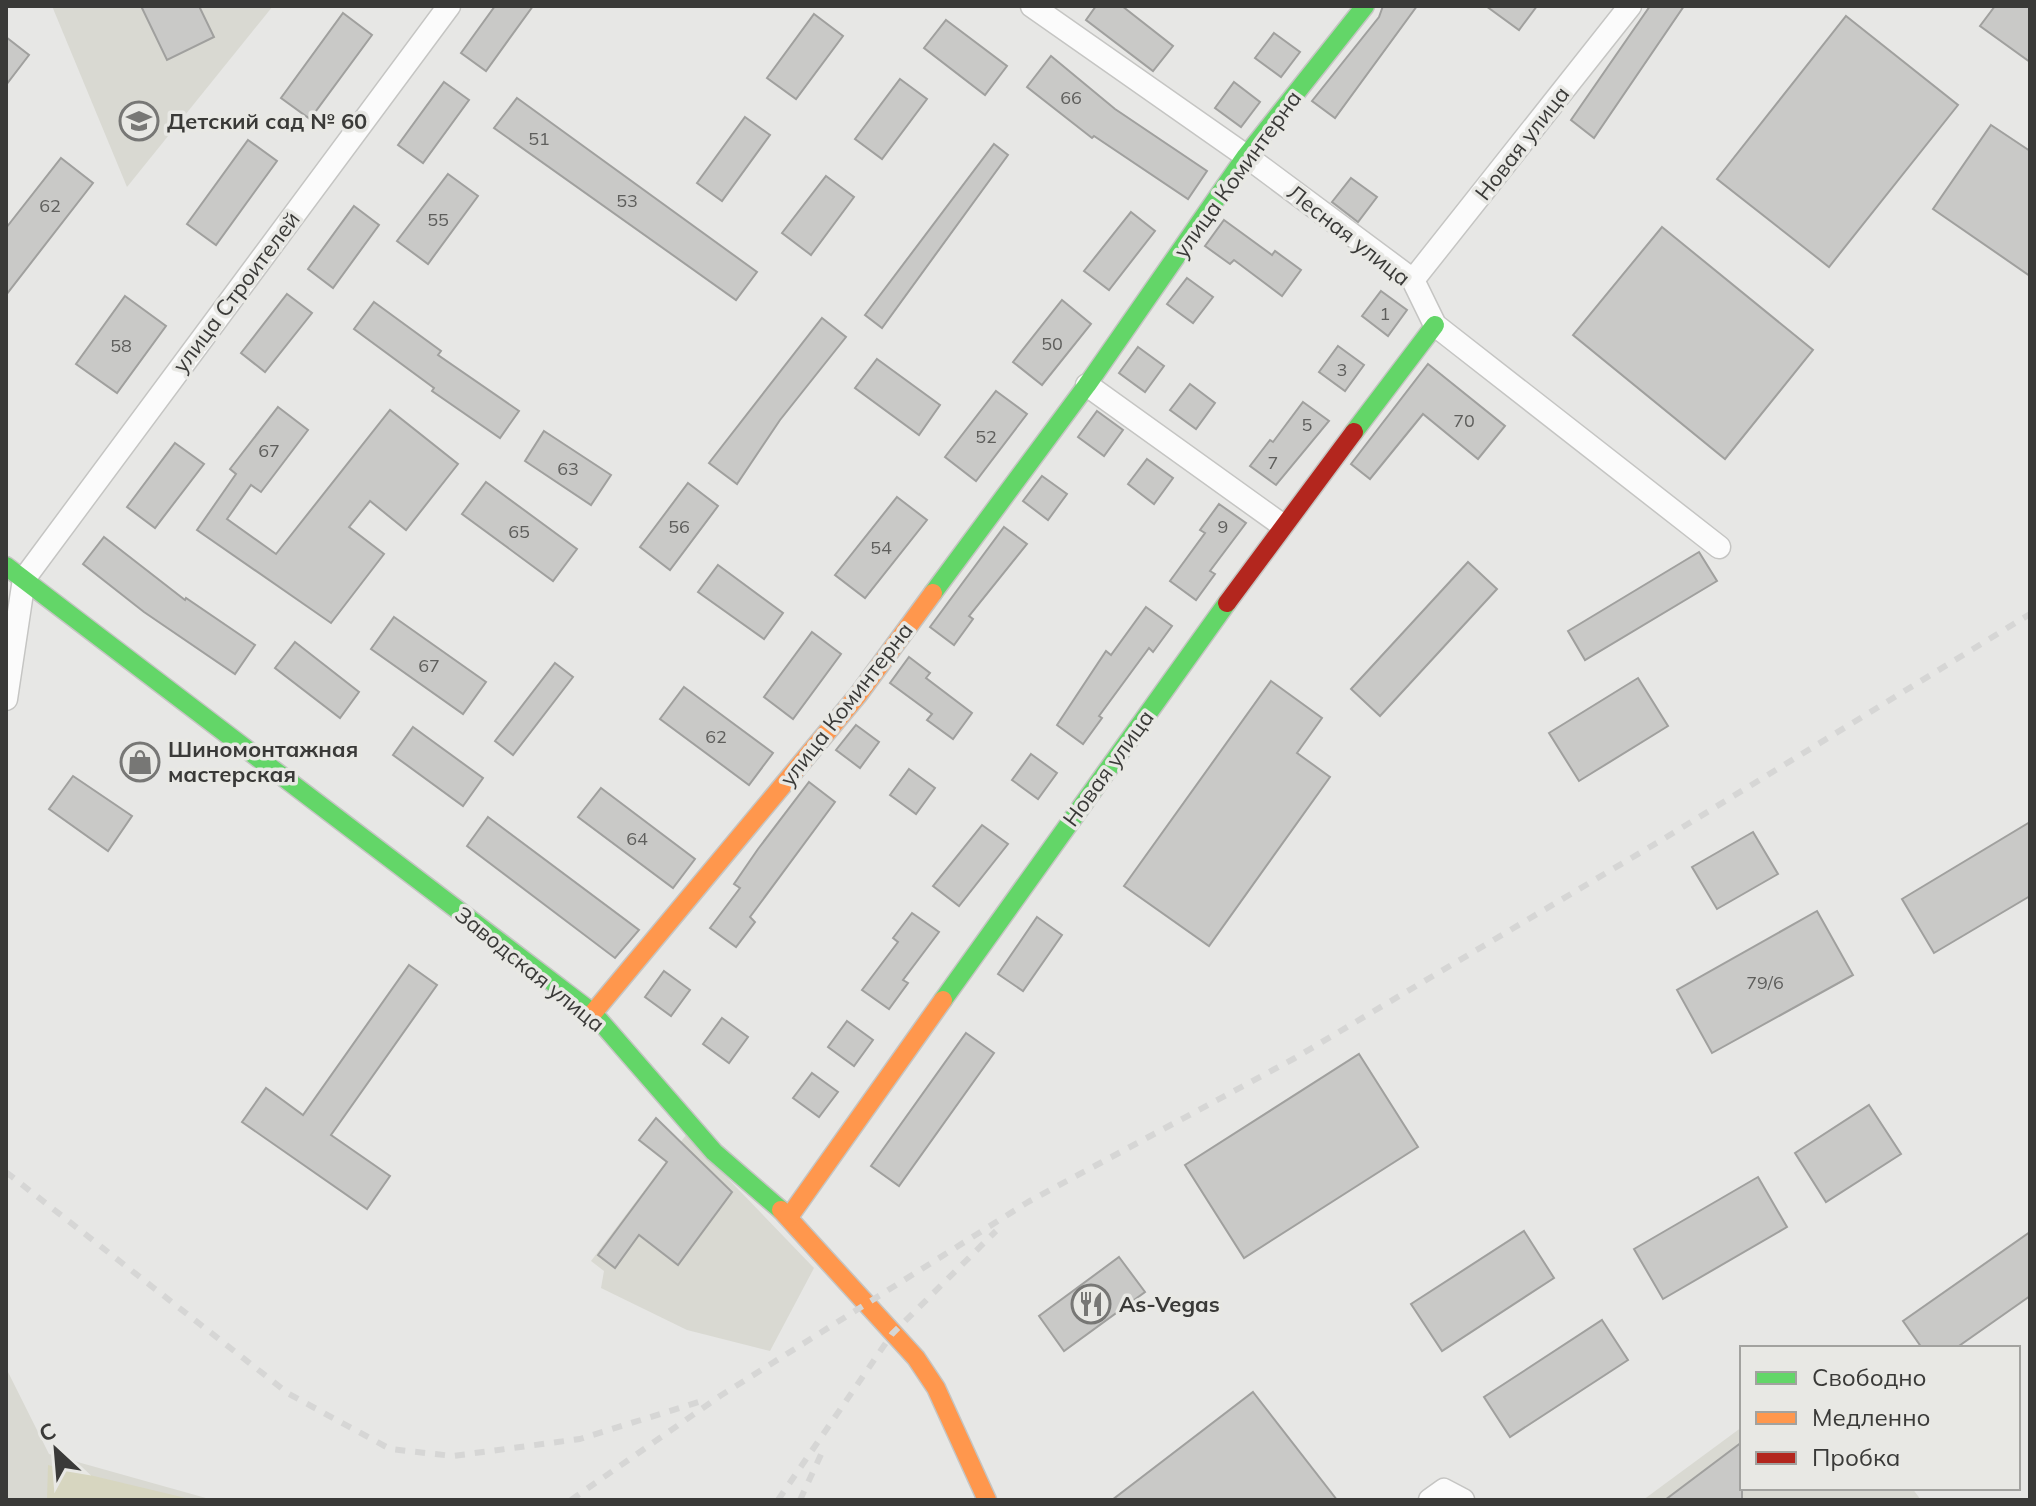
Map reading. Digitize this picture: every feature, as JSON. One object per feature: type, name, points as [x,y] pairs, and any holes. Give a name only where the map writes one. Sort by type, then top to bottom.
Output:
[{"type":"street","name":"улица Строителей","points":[[15,573],[449,6]]},
{"type":"street","name":"Лесная улица","points":[[1032,6],[1246,156],[1413,280],[1435,325],[1719,547]]},
{"type":"street","name":"улица Коминтерна","points":[[593,1013],[858,695],[1087,385],[1246,156],[1365,6]]},
{"type":"street","name":"Новая улица","points":[[1413,280],[1630,6]]},
{"type":"street","name":"Новая улица","points":[[789,1217],[1282,525],[1435,325]]},
{"type":"street","points":[[1087,385],[1282,525]]},
{"type":"street","points":[[6,699],[15,573]]},
{"type":"street","name":"Заводская улица","points":[[15,573],[593,1013],[714,1152],[789,1217],[916,1358],[936,1388],[987,1500]]},
{"type":"street","points":[[1430,1500],[1444,1490],[1463,1500]]},
{"type":"shaded area","name":"Детский сад № 60","points":[[52,6],[273,6],[127,187]]},
{"type":"shaded area","points":[[686,1135],[814,1268],[770,1351],[687,1330],[601,1288],[604,1271],[591,1261]]},
{"type":"shaded area","points":[[6,1368],[49,1454],[213,1500],[6,1500]]},
{"type":"shaded area","points":[[1740,1428],[1740,1490],[1914,1490],[1921,1500],[1643,1500]]},
{"type":"green space","points":[[48,1465],[194,1500],[47,1500]]},
{"type":"building","points":[[141,6],[199,6],[214,37],[167,60]]},
{"type":"building","points":[[495,6],[533,6],[486,71],[461,53]]},
{"type":"building","points":[[1096,6],[1122,6],[1173,46],[1153,71],[1086,20]]},
{"type":"building","points":[[1383,6],[1417,6],[1335,118],[1312,101],[1379,17]]},
{"type":"building","points":[[1486,6],[1537,6],[1519,30]]},
{"type":"building","points":[[1650,6],[1684,6],[1594,138],[1571,120]]},
{"type":"building","points":[[1995,6],[2030,6],[2030,62],[1980,26]]},
{"type":"building","points":[[343,13],[372,35],[310,119],[281,98]]},
{"type":"building","points":[[814,14],[843,36],[796,99],[767,78]]},
{"type":"building","points":[[1846,16],[1958,105],[1829,267],[1717,179]]},
{"type":"building","points":[[946,20],[1007,66],[985,95],[924,48]]},
{"type":"building","points":[[1274,33],[1300,52],[1281,77],[1255,58]]},
{"type":"building","points":[[6,37],[29,55],[6,85]]},
{"type":"building","points":[[1051,56],[1115,109],[1207,171],[1188,199],[1094,136],[1092,138],[1027,87]]},
{"type":"building","points":[[900,79],[927,99],[882,159],[855,139]]},
{"type":"building","points":[[444,82],[469,100],[423,163],[398,145]]},
{"type":"building","points":[[1234,82],[1260,102],[1241,127],[1215,108]]},
{"type":"building","points":[[517,98],[757,272],[736,300],[494,128]]},
{"type":"building","points":[[745,117],[770,135],[722,201],[697,183]]},
{"type":"building","points":[[1991,125],[2030,151],[2030,276],[1933,209]]},
{"type":"building","points":[[248,140],[277,161],[216,245],[187,224]]},
{"type":"building","points":[[994,144],[1008,155],[882,328],[865,315]]},
{"type":"building","points":[[61,158],[93,183],[6,295],[6,228]]},
{"type":"building","points":[[448,174],[478,196],[428,264],[397,241]]},
{"type":"building","points":[[826,176],[854,197],[811,255],[782,233]]},
{"type":"building","points":[[1351,178],[1377,197],[1358,222],[1332,202]]},
{"type":"building","points":[[354,206],[379,225],[333,288],[308,269]]},
{"type":"building","points":[[1131,212],[1155,231],[1109,290],[1084,271]]},
{"type":"building","points":[[1224,220],[1272,255],[1275,251],[1301,270],[1282,296],[1234,260],[1230,264],[1205,246]]},
{"type":"building","points":[[1662,227],[1813,350],[1725,459],[1573,335]]},
{"type":"building","points":[[1187,278],[1213,297],[1193,323],[1167,304]]},
{"type":"building","points":[[1381,291],[1407,310],[1388,336],[1362,316]]},
{"type":"building","points":[[287,294],[312,313],[265,372],[241,353]]},
{"type":"building","points":[[125,296],[166,326],[117,393],[76,364]]},
{"type":"building","points":[[1062,300],[1091,324],[1042,385],[1013,362]]},
{"type":"building","points":[[374,302],[441,351],[438,355],[519,411],[500,438],[432,391],[434,388],[354,329]]},
{"type":"building","points":[[822,318],[846,337],[780,420],[737,484],[709,463]]},
{"type":"building","points":[[1338,346],[1364,365],[1345,391],[1319,372]]},
{"type":"building","points":[[1138,347],[1164,366],[1145,392],[1119,373]]},
{"type":"building","points":[[877,359],[940,405],[919,435],[855,388]]},
{"type":"building","points":[[1428,364],[1505,426],[1478,459],[1423,414],[1370,479],[1351,464]]},
{"type":"building","points":[[1190,384],[1215,403],[1196,429],[1170,410]]},
{"type":"building","points":[[996,391],[1027,414],[976,481],[945,457]]},
{"type":"building","points":[[1303,402],[1329,421],[1276,485],[1250,466],[1270,440],[1273,442]]},
{"type":"building","points":[[278,407],[308,430],[261,492],[251,485],[227,519],[276,554],[390,410],[458,464],[406,530],[370,501],[349,527],[384,554],[331,623],[197,530],[236,474],[230,469]]},
{"type":"building","points":[[1097,411],[1123,430],[1104,456],[1078,437]]},
{"type":"building","points":[[544,431],[611,475],[591,505],[525,461]]},
{"type":"building","points":[[175,443],[204,464],[155,528],[127,507]]},
{"type":"building","points":[[1147,459],[1173,478],[1154,504],[1128,484]]},
{"type":"building","points":[[1042,476],[1067,494],[1048,520],[1023,501]]},
{"type":"building","points":[[486,482],[577,549],[553,581],[462,514]]},
{"type":"building","points":[[688,483],[718,506],[670,570],[640,547]]},
{"type":"building","points":[[897,497],[927,520],[865,598],[835,575]]},
{"type":"building","points":[[1219,504],[1246,523],[1210,571],[1215,574],[1196,600],[1170,581],[1205,533],[1200,530]]},
{"type":"building","points":[[1004,527],[1027,544],[969,616],[973,619],[954,645],[930,627]]},
{"type":"building","points":[[104,537],[185,600],[255,645],[235,674],[144,612],[83,564]]},
{"type":"building","points":[[1699,552],[1717,581],[1585,660],[1568,631]]},
{"type":"building","points":[[1468,562],[1497,589],[1380,716],[1351,689]]},
{"type":"building","points":[[718,565],[783,613],[764,639],[698,592]]},
{"type":"building","points":[[1146,607],[1172,626],[1153,652],[1149,648],[1099,716],[1102,718],[1083,744],[1057,725],[1106,651],[1111,655]]},
{"type":"building","points":[[394,617],[486,682],[463,714],[371,649]]},
{"type":"building","points":[[812,632],[841,654],[793,719],[764,697]]},
{"type":"building","points":[[295,642],[359,692],[340,718],[275,668]]},
{"type":"building","points":[[909,657],[930,673],[926,678],[972,713],[953,739],[927,720],[932,714],[890,683]]},
{"type":"building","points":[[555,663],[573,677],[513,755],[495,741]]},
{"type":"building","points":[[1638,678],[1668,726],[1579,781],[1549,733]]},
{"type":"building","points":[[1271,681],[1322,718],[1297,753],[1330,777],[1209,946],[1124,886]]},
{"type":"building","points":[[684,687],[773,753],[749,785],[660,719]]},
{"type":"building","points":[[856,725],[879,742],[860,768],[836,750]]},
{"type":"building","points":[[413,727],[483,778],[463,806],[393,755]]},
{"type":"building","points":[[1031,754],[1057,773],[1038,799],[1012,780]]},
{"type":"building","points":[[909,769],[935,788],[916,814],[890,795]]},
{"type":"building","points":[[73,776],[132,816],[108,851],[49,809]]},
{"type":"building","points":[[809,782],[835,802],[750,917],[755,922],[736,947],[710,928],[740,888],[734,884]]},
{"type":"building","points":[[601,788],[695,859],[673,888],[578,817]]},
{"type":"building","points":[[488,817],[639,930],[615,958],[467,846]]},
{"type":"building","points":[[2030,822],[2030,896],[1934,953],[1902,899]]},
{"type":"building","points":[[982,825],[1008,844],[959,906],[933,886]]},
{"type":"building","points":[[1753,832],[1778,874],[1717,909],[1692,867]]},
{"type":"building","points":[[1817,911],[1853,975],[1712,1053],[1677,990]]},
{"type":"building","points":[[912,913],[939,932],[903,980],[908,983],[889,1009],[862,990],[898,942],[893,938]]},
{"type":"building","points":[[1037,917],[1062,935],[1023,991],[998,974]]},
{"type":"building","points":[[409,965],[437,985],[331,1135],[390,1176],[367,1209],[242,1122],[266,1088],[303,1115]]},
{"type":"building","points":[[664,971],[690,990],[671,1016],[645,997]]},
{"type":"building","points":[[722,1018],[748,1037],[729,1063],[703,1044]]},
{"type":"building","points":[[847,1021],[873,1040],[854,1066],[828,1047]]},
{"type":"building","points":[[966,1033],[994,1053],[899,1186],[871,1166]]},
{"type":"building","points":[[1359,1054],[1418,1147],[1244,1258],[1185,1165]]},
{"type":"building","points":[[812,1073],[838,1092],[819,1117],[793,1098]]},
{"type":"building","points":[[1869,1105],[1901,1154],[1826,1202],[1795,1153]]},
{"type":"building","points":[[656,1118],[732,1192],[678,1265],[639,1235],[615,1268],[598,1255],[667,1162],[639,1140]]},
{"type":"building","points":[[1758,1177],[1787,1227],[1663,1299],[1634,1249]]},
{"type":"building","points":[[1524,1231],[1554,1278],[1442,1351],[1411,1304]]},
{"type":"building","points":[[2030,1232],[2030,1296],[1959,1346],[1921,1346],[1903,1321]]},
{"type":"building","points":[[1119,1257],[1145,1292],[1064,1351],[1039,1316]]},
{"type":"building","points":[[1602,1320],[1628,1360],[1510,1437],[1484,1397]]},
{"type":"building","points":[[1253,1392],[1337,1500],[1112,1500]]},
{"type":"building","points":[[1740,1444],[1742,1500],[1665,1500]]},
{"type":"railway","points":[[571,1500],[720,1396],[1028,1202],[1295,1058],[1665,838],[2030,614]]},
{"type":"railway","points":[[6,1172],[289,1394],[390,1449],[453,1456],[580,1439],[705,1400]]},
{"type":"railway","points":[[778,1500],[892,1334],[996,1231]]},
{"type":"railway","points":[[800,1500],[824,1448]]},
{"type":"traffic: fast","points":[[933,593],[1087,385],[1246,156],[1365,6]]},
{"type":"traffic: fast","points":[[1354,432],[1435,325]]},
{"type":"traffic: fast","points":[[6,566],[593,1013],[714,1152],[781,1210]]},
{"type":"traffic: fast","points":[[943,1000],[1227,603]]},
{"type":"traffic: slow","points":[[593,1013],[858,695],[933,593]]},
{"type":"traffic: slow","points":[[789,1217],[943,1000]]},
{"type":"traffic: slow","points":[[781,1210],[916,1358],[936,1388],[987,1500]]},
{"type":"traffic: jam","points":[[1227,603],[1354,432]]},
{"type":"place","name":"Детский сад № 60","points":[[139,121]]},
{"type":"place","name":"Шиномонтажная мастерская","points":[[140,762]]},
{"type":"place","name":"As-Vegas","points":[[1091,1304]]}]
